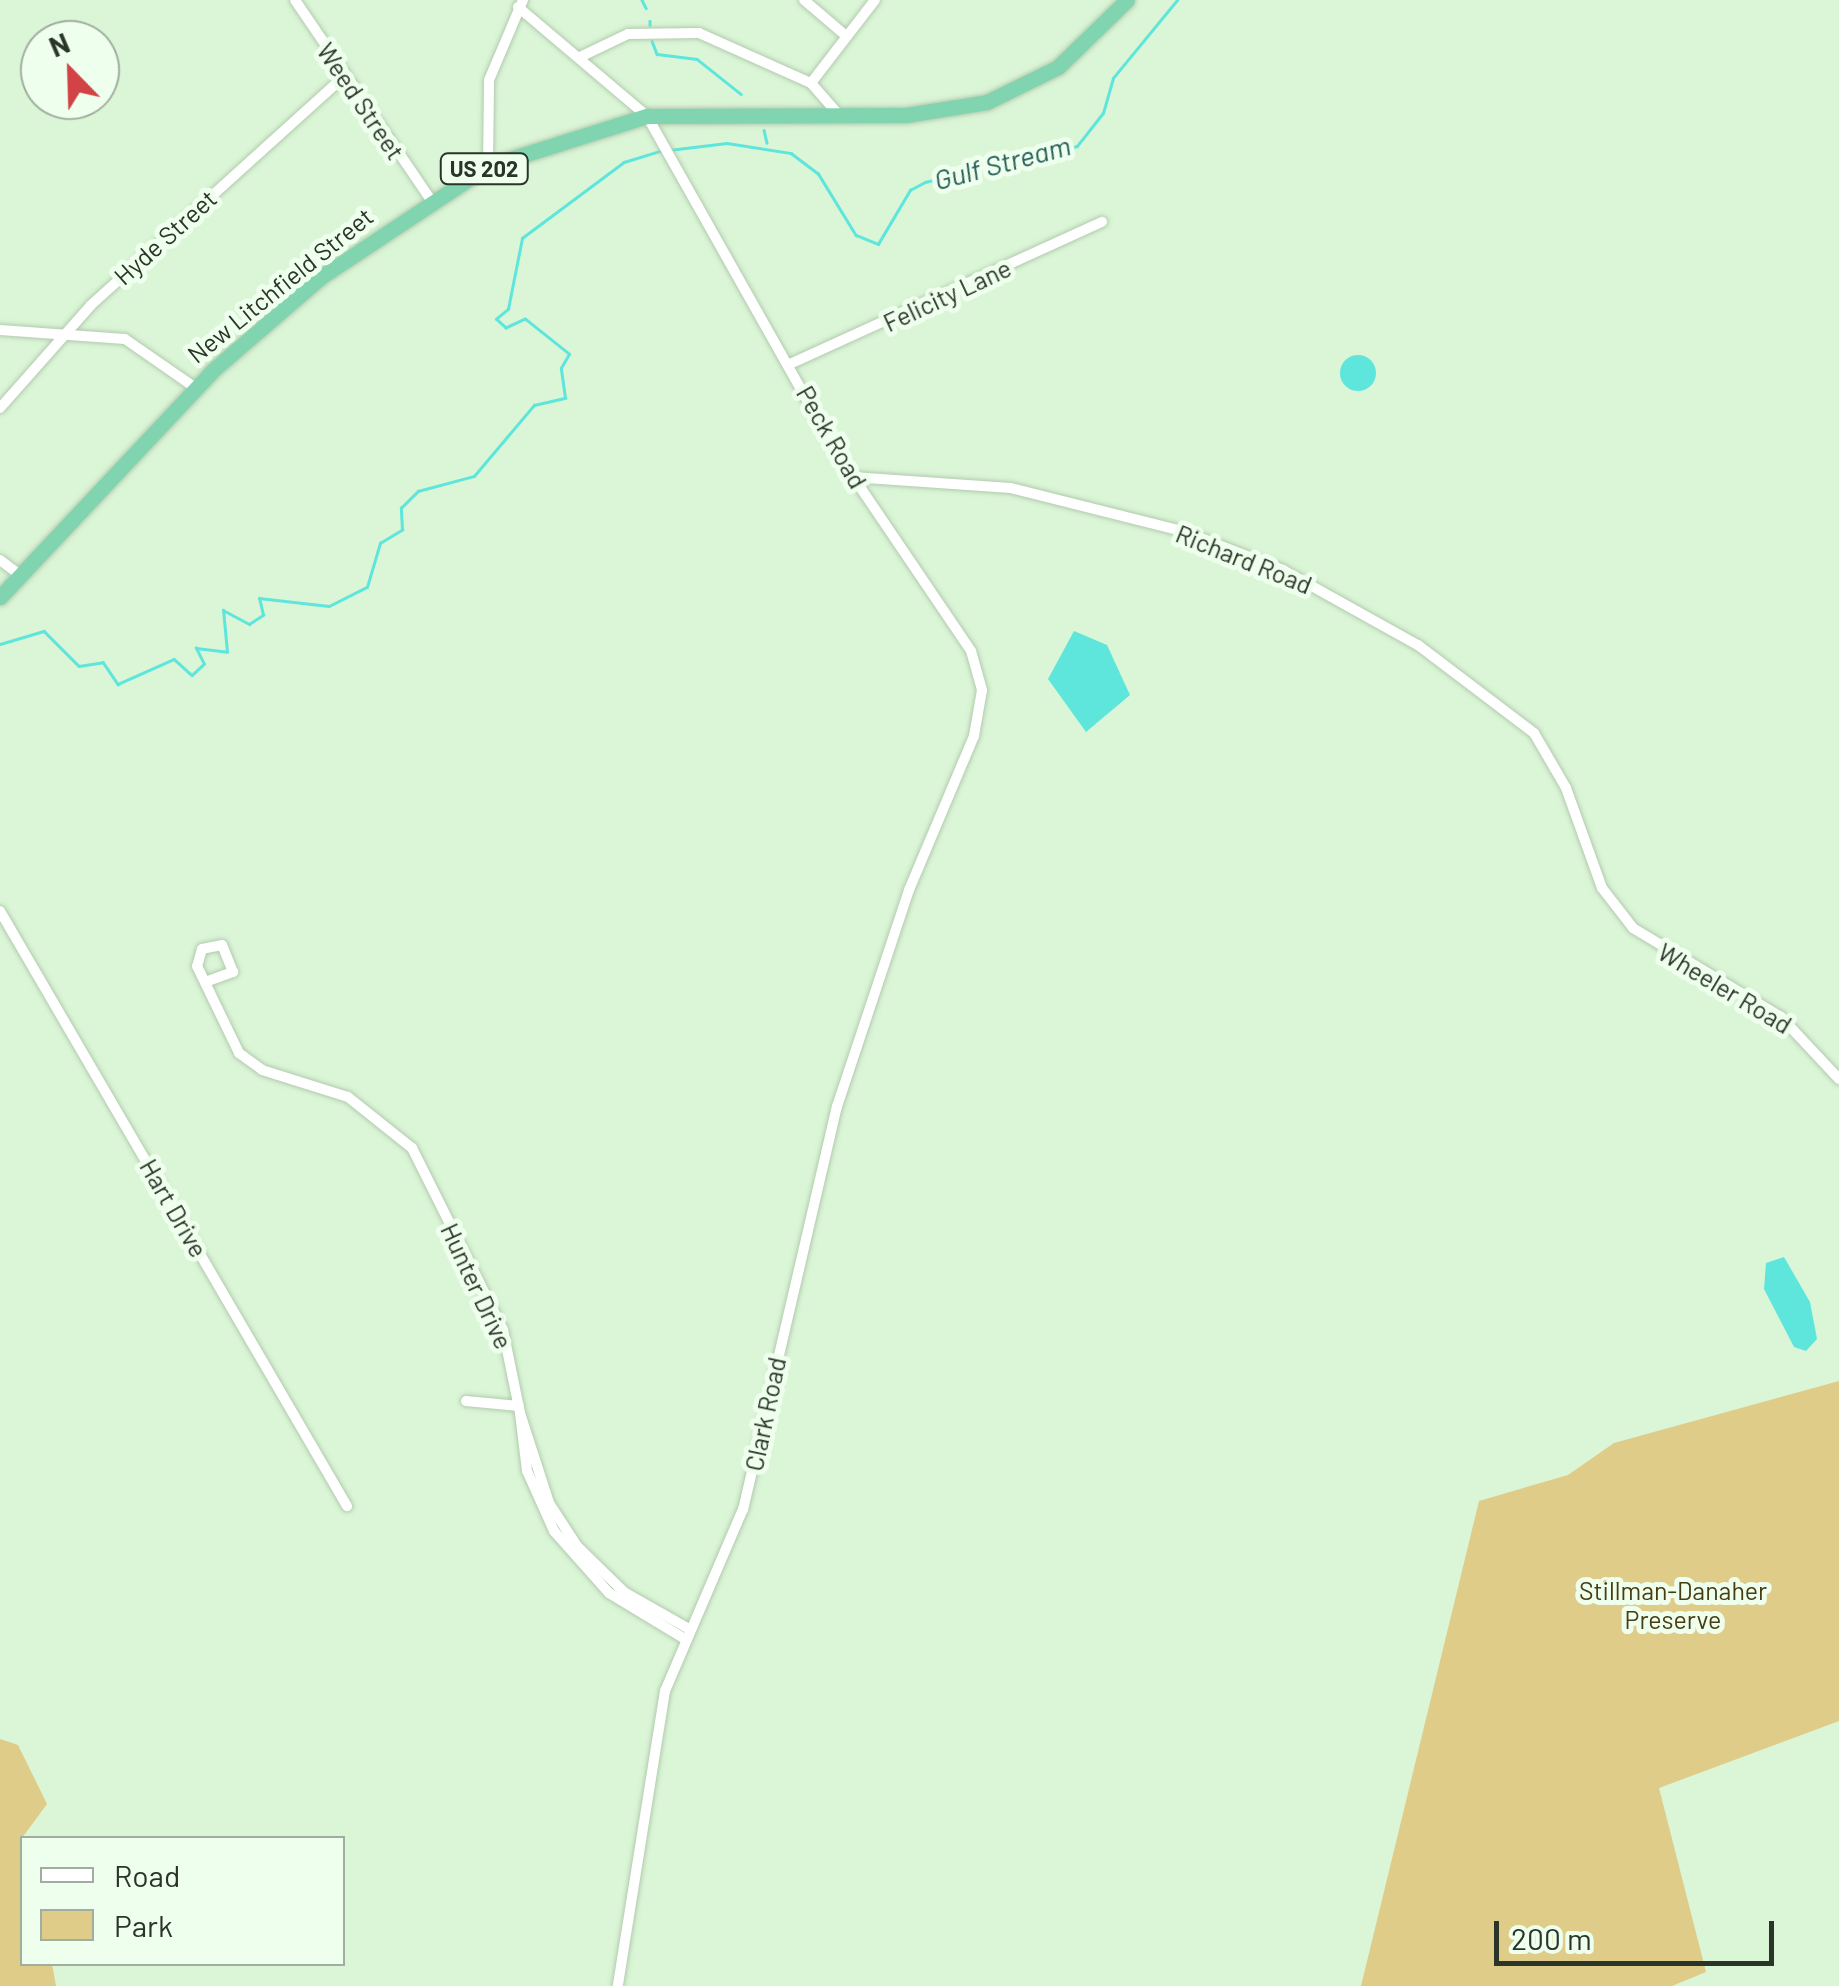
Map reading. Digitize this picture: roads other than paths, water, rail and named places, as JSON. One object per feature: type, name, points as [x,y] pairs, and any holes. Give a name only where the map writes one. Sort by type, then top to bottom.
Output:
[{"type":"highway","name":"New Litchfield Street","points":[[0,597],[194,387],[298,296],[430,200],[488,166],[647,116],[838,114],[988,102],[1058,67],[1127,0]]},
{"type":"street","name":"Weed Street","points":[[295,0],[343,77],[430,200]]},
{"type":"street","points":[[804,0],[844,35]]},
{"type":"street","points":[[812,83],[844,35],[874,0]]},
{"type":"street","points":[[488,166],[490,80],[520,4]]},
{"type":"street","name":"Peck Road","points":[[520,4],[647,116],[852,477],[971,650],[982,690],[974,736],[927,844]]},
{"type":"street","points":[[582,56],[628,34],[699,32],[812,83],[838,114]]},
{"type":"street","name":"Hyde Street","points":[[0,408],[74,332],[91,305],[343,77]]},
{"type":"street","name":"Felicity Lane","points":[[790,364],[1102,222]]},
{"type":"street","points":[[0,330],[74,332],[125,339],[194,387]]},
{"type":"street","name":"Richard Road","points":[[852,477],[1010,488],[1182,531],[1283,570],[1497,699],[1534,733],[1566,788]]},
{"type":"street","points":[[0,560],[20,575]]},
{"type":"street","name":"Wheeler Road","points":[[1566,788],[1598,880],[1623,918],[1669,958],[1781,1017],[1839,1079]]},
{"type":"street","name":"Clark Road","points":[[618,1986],[660,1714],[687,1634],[746,1497],[814,1185],[927,844]]},
{"type":"street","name":"Hart Drive","points":[[0,910],[347,1506]]},
{"type":"street","name":"Hunter Drive","points":[[208,981],[208,1000],[254,1066],[348,1098],[412,1148],[503,1330],[519,1409],[549,1503],[598,1577],[687,1634]]},
{"type":"street","points":[[466,1401],[519,1409]]},
{"type":"water","points":[[1358,355],[1371,360],[1376,373],[1371,386],[1358,391],[1345,386],[1340,373],[1345,360]]},
{"type":"water","points":[[1074,631],[1107,645],[1130,695],[1086,732],[1048,679]]},
{"type":"water","points":[[1784,1257],[1810,1302],[1817,1339],[1806,1351],[1794,1347],[1764,1289],[1766,1263]]},
{"type":"waterway","points":[[642,0],[646,8]]},
{"type":"waterway","name":"Gulf Stream","points":[[669,150],[727,143],[791,153],[818,173],[856,235],[878,244],[910,190],[925,182],[1077,146],[1103,113],[1113,78],[1177,0]]},
{"type":"waterway","points":[[652,41],[657,54],[697,59],[741,94]]},
{"type":"waterway","points":[[764,130],[767,143]]},
{"type":"waterway","points":[[0,644],[44,631],[79,666],[103,662],[118,684],[174,659],[192,675],[204,664],[196,648],[227,652],[223,610],[249,624],[263,615],[259,598],[329,606],[367,587],[380,543],[402,530],[401,508],[418,491],[474,476],[534,405],[565,398],[561,368],[569,354],[525,319],[506,328],[496,319],[508,309],[522,238],[624,162],[661,151]]},
{"type":"park label","name":"Stillman-Danaher Preserve","points":[[1673,1606]]}]
